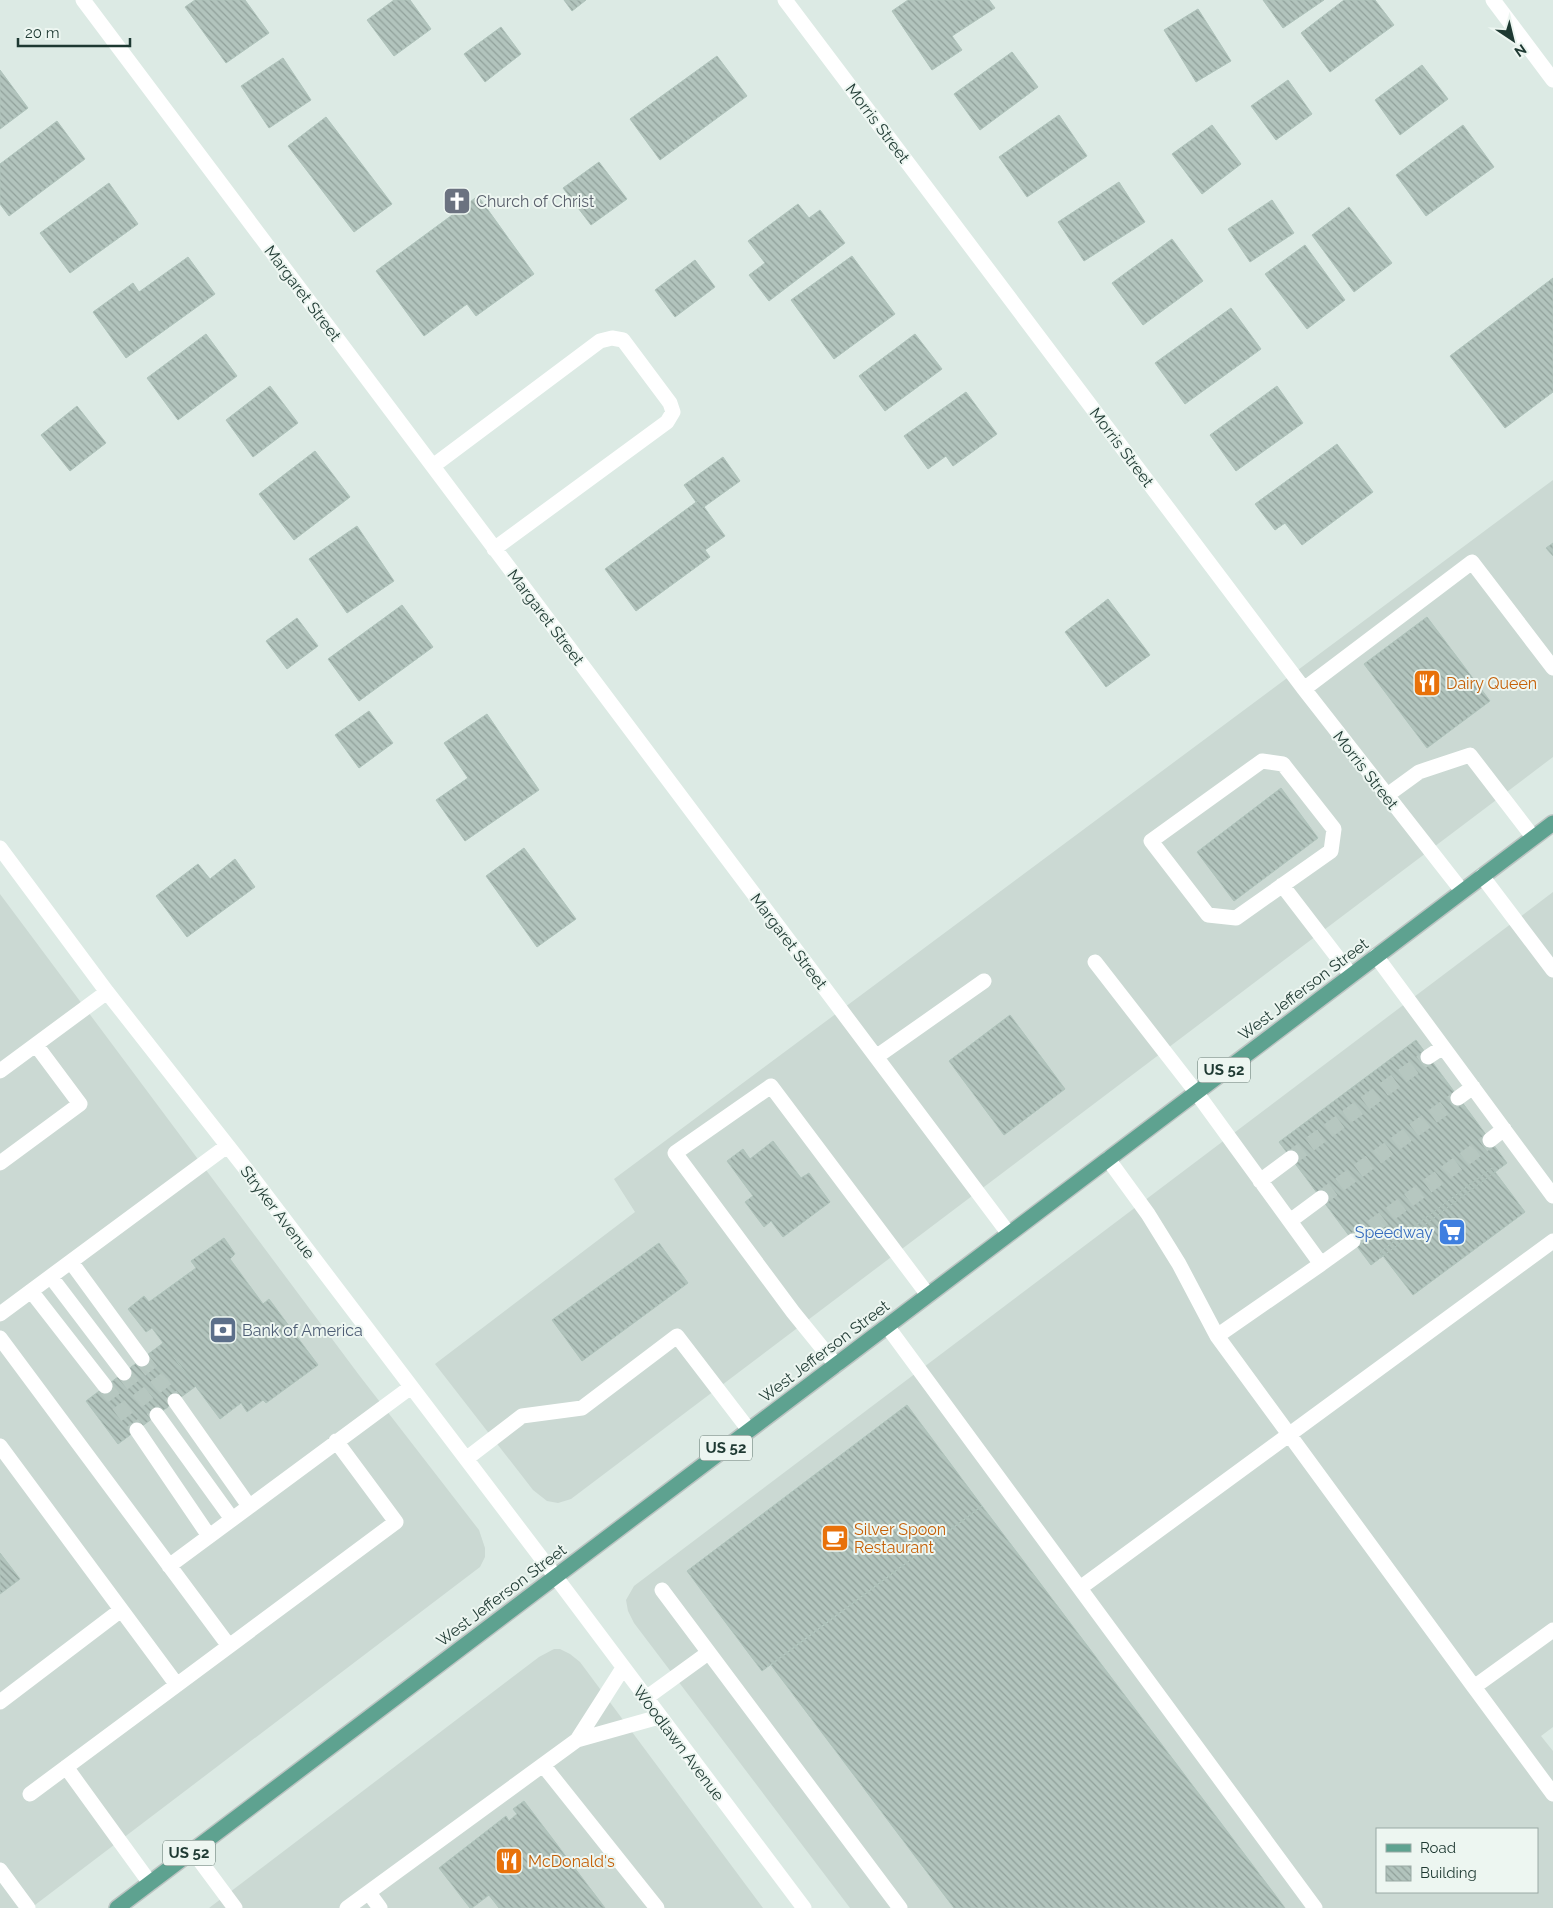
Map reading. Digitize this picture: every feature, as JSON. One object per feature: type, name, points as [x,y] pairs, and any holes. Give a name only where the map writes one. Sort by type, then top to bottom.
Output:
[{"type":"main road","name":"West Jefferson Street","points":[[116,1908],[1553,822]]},
{"type":"street","name":"Margaret Street","points":[[83,0],[1009,1234]]},
{"type":"street","name":"Morris Street","points":[[785,0],[1304,689],[1462,891]]},
{"type":"street","points":[[1493,0],[1553,80]]},
{"type":"street","points":[[433,466],[600,342],[612,338],[623,340],[670,403],[673,412],[668,422],[494,549]]},
{"type":"street","points":[[1304,689],[1472,562],[1553,668]]},
{"type":"street","points":[[1386,796],[1419,772],[1470,755],[1533,837]]},
{"type":"street","points":[[1262,761],[1283,764],[1334,829],[1331,851],[1282,885],[1236,918],[1208,915],[1151,841],[1262,761]]},
{"type":"street","name":"Stryker Avenue","points":[[0,848],[107,992],[555,1576]]},
{"type":"street","points":[[1482,876],[1553,970]]},
{"type":"street","points":[[1282,885],[1351,975]]},
{"type":"street","points":[[1376,956],[1553,1196]]},
{"type":"street","points":[[1095,962],[1196,1092],[1321,1264]]},
{"type":"street","points":[[876,1057],[984,981]]},
{"type":"street","points":[[0,1072],[107,992]]},
{"type":"street","points":[[0,1163],[80,1104],[36,1044]]},
{"type":"street","points":[[1428,1057],[1443,1047]]},
{"type":"street","points":[[836,1365],[793,1312],[675,1153],[771,1086],[928,1295]]},
{"type":"street","points":[[1458,1098],[1473,1087]]},
{"type":"street","points":[[1490,1140],[1504,1130]]},
{"type":"street","points":[[0,1314],[227,1146]]},
{"type":"street","points":[[1260,1181],[1291,1158]]},
{"type":"street","points":[[1108,1159],[1164,1239],[1217,1336],[1553,1794]]},
{"type":"street","points":[[1290,1221],[1321,1198]]},
{"type":"street","points":[[1217,1336],[1353,1241]]},
{"type":"street","points":[[1080,1588],[1553,1241]]},
{"type":"street","points":[[71,1262],[142,1359]]},
{"type":"street","points":[[51,1277],[124,1373]]},
{"type":"street","points":[[32,1291],[105,1386]]},
{"type":"street","points":[[887,1326],[1315,1908]]},
{"type":"street","points":[[466,1459],[522,1416],[582,1408],[677,1336],[749,1430]]},
{"type":"street","points":[[0,1338],[229,1646]]},
{"type":"street","points":[[170,1566],[411,1387]]},
{"type":"street","points":[[175,1401],[249,1506]]},
{"type":"street","points":[[157,1415],[232,1519]]},
{"type":"street","points":[[137,1430],[209,1536]]},
{"type":"street","points":[[30,1794],[396,1522],[336,1441]]},
{"type":"street","points":[[0,1446],[177,1685]]},
{"type":"street","name":"Woodlawn Avenue","points":[[555,1576],[804,1908]]},
{"type":"street","points":[[662,1590],[900,1908]]},
{"type":"street","points":[[0,1702],[121,1610]]},
{"type":"street","points":[[1474,1687],[1553,1630]]},
{"type":"street","points":[[646,1698],[708,1653]]},
{"type":"street","points":[[347,1908],[577,1740],[623,1668]]},
{"type":"street","points":[[577,1740],[659,1717]]},
{"type":"street","points":[[542,1766],[657,1908]]},
{"type":"street","points":[[66,1767],[150,1883]]},
{"type":"street","points":[[192,1850],[235,1908]]},
{"type":"street","points":[[0,1870],[28,1908]]},
{"type":"street","points":[[369,1893],[380,1908]]},
{"type":"shaded area","points":[[1553,480],[1553,757],[571,1499],[558,1503],[547,1501],[533,1490],[435,1364],[635,1212],[614,1179]]},
{"type":"shaded area","points":[[1553,892],[1553,1727],[1541,1736],[1553,1751],[1553,1908],[850,1908],[634,1623],[628,1611],[626,1600],[634,1586]]},
{"type":"shaded area","points":[[0,894],[359,1375],[479,1530],[485,1548],[485,1557],[480,1567],[31,1908],[0,1908]]},
{"type":"shaded area","points":[[554,1649],[560,1649],[570,1654],[580,1662],[763,1908],[209,1908],[539,1657]]},
{"type":"building","points":[[195,0],[245,0],[269,33],[226,63],[185,7]]},
{"type":"building","points":[[394,0],[410,0],[431,29],[394,56],[367,20]]},
{"type":"building","points":[[564,0],[586,0],[572,11]]},
{"type":"building","points":[[908,0],[989,0],[995,8],[952,36],[962,50],[932,70],[892,11]]},
{"type":"building","points":[[1263,0],[1324,0],[1283,28]]},
{"type":"building","points":[[1344,0],[1375,0],[1394,25],[1330,72],[1301,33]]},
{"type":"building","points":[[1198,9],[1231,61],[1196,82],[1164,30]]},
{"type":"building","points":[[501,27],[521,54],[485,82],[464,54]]},
{"type":"building","points":[[1012,52],[1038,87],[980,130],[954,94]]},
{"type":"building","points":[[717,56],[747,96],[660,160],[630,119]]},
{"type":"building","points":[[283,58],[311,100],[269,128],[241,86]]},
{"type":"building","points":[[1422,65],[1448,99],[1400,135],[1375,100]]},
{"type":"building","points":[[0,70],[28,108],[0,129]]},
{"type":"building","points":[[1288,80],[1312,114],[1276,140],[1251,106]]},
{"type":"building","points":[[1059,115],[1087,156],[1027,197],[999,157]]},
{"type":"building","points":[[326,117],[392,204],[354,232],[288,146]]},
{"type":"building","points":[[57,121],[85,159],[9,216],[0,204],[0,164]]},
{"type":"building","points":[[1212,125],[1241,164],[1202,194],[1172,154]]},
{"type":"building","points":[[1463,125],[1494,167],[1426,216],[1396,175]]},
{"type":"building","points":[[599,162],[627,199],[591,225],[563,188]]},
{"type":"building","points":[[1119,182],[1145,222],[1084,261],[1058,222]]},
{"type":"building","points":[[109,183],[138,224],[70,273],[40,233]]},
{"type":"building","points":[[478,196],[534,274],[476,316],[467,304],[424,336],[376,271]]},
{"type":"building","points":[[1272,200],[1294,233],[1250,262],[1228,229]]},
{"type":"building","points":[[798,204],[809,218],[820,210],[845,243],[769,301],[749,275],[765,263],[748,241]]},
{"type":"building","points":[[1349,207],[1392,263],[1354,292],[1312,235]]},
{"type":"building","points":[[1172,239],[1203,281],[1143,325],[1112,283]]},
{"type":"building","points":[[1305,245],[1345,300],[1307,329],[1265,274]]},
{"type":"building","points":[[852,256],[895,314],[834,359],[791,300]]},
{"type":"building","points":[[188,257],[215,294],[126,358],[93,312],[133,283],[139,292]]},
{"type":"building","points":[[695,260],[715,287],[675,317],[655,290]]},
{"type":"building","points":[[1553,278],[1553,392],[1505,428],[1450,356]]},
{"type":"building","points":[[1231,308],[1261,349],[1185,404],[1155,363]]},
{"type":"building","points":[[206,334],[237,376],[178,420],[147,378]]},
{"type":"building","points":[[915,334],[942,369],[885,411],[859,376]]},
{"type":"building","points":[[270,386],[298,423],[253,457],[226,420]]},
{"type":"building","points":[[1277,386],[1303,423],[1236,471],[1210,435]]},
{"type":"building","points":[[966,392],[997,434],[953,466],[946,456],[928,469],[904,436]]},
{"type":"building","points":[[77,406],[106,443],[70,471],[41,435]]},
{"type":"building","points":[[1337,444],[1373,492],[1302,545],[1285,523],[1275,530],[1255,504]]},
{"type":"building","points":[[315,451],[350,497],[294,540],[259,494]]},
{"type":"building","points":[[723,457],[740,481],[701,509],[684,485]]},
{"type":"building","points":[[699,500],[725,536],[705,550],[710,557],[636,611],[605,569]]},
{"type":"building","points":[[357,526],[394,581],[347,613],[309,559]]},
{"type":"building","points":[[1553,543],[1553,556],[1546,548]]},
{"type":"building","points":[[1108,599],[1150,655],[1106,687],[1065,632]]},
{"type":"building","points":[[402,605],[433,647],[359,701],[328,659]]},
{"type":"building","name":"Dairy Queen","points":[[1427,617],[1490,701],[1427,748],[1364,664]]},
{"type":"building","points":[[297,618],[318,646],[287,669],[266,641]]},
{"type":"building","points":[[369,711],[393,743],[359,768],[335,735]]},
{"type":"building","points":[[487,714],[539,790],[465,841],[436,800],[468,778],[444,743]]},
{"type":"building","points":[[1281,788],[1318,838],[1234,901],[1197,852]]},
{"type":"building","points":[[524,848],[576,919],[537,947],[486,876]]},
{"type":"building","points":[[235,859],[255,887],[187,937],[156,896],[198,864],[210,879]]},
{"type":"building","points":[[1010,1015],[1065,1089],[1004,1135],[949,1061]]},
{"type":"building","name":"Speedway","points":[[1416,1040],[1507,1163],[1371,1265],[1279,1142]]},
{"type":"building","points":[[773,1141],[801,1178],[809,1173],[830,1202],[783,1237],[771,1221],[764,1227],[745,1202],[753,1196],[727,1161],[743,1149],[750,1159]]},
{"type":"building","name":"Speedway","points":[[1492,1168],[1525,1212],[1413,1295],[1380,1252]]},
{"type":"building","name":"Bank of America","points":[[224,1238],[235,1254],[230,1259],[263,1304],[269,1299],[318,1365],[266,1403],[263,1400],[247,1412],[241,1403],[220,1419],[152,1328],[146,1332],[128,1309],[144,1296],[149,1302],[196,1268],[191,1261]]},
{"type":"building","points":[[659,1243],[688,1283],[582,1361],[552,1320]]},
{"type":"building","points":[[163,1343],[196,1386],[118,1444],[86,1401]]},
{"type":"building","name":"Silver Spoon Restaurant","points":[[907,1405],[982,1506],[762,1671],[687,1571]]},
{"type":"building","points":[[982,1506],[1285,1908],[954,1908],[771,1665]]},
{"type":"building","points":[[0,1553],[20,1579],[0,1594]]},
{"type":"building","name":"McDonald's","points":[[524,1801],[605,1908],[499,1908],[489,1895],[470,1908],[439,1868],[506,1816],[509,1821],[517,1814],[513,1809]]},
{"type":"tunnel","points":[[1291,1158],[1428,1057]]},
{"type":"tunnel","points":[[1321,1198],[1458,1098]]},
{"type":"tunnel","points":[[1353,1241],[1490,1140]]},
{"type":"tunnel","points":[[142,1359],[175,1401]]},
{"type":"tunnel","points":[[124,1373],[157,1415]]},
{"type":"tunnel","points":[[105,1386],[137,1430]]},
{"type":"place","name":"Church of Christ","points":[[457,201]]},
{"type":"place","name":"Dairy Queen","points":[[1427,683]]},
{"type":"place","name":"Speedway","points":[[1452,1232]]},
{"type":"place","name":"Bank of America","points":[[223,1330]]},
{"type":"place","name":"Silver Spoon Restaurant","points":[[835,1538]]},
{"type":"place","name":"McDonald's","points":[[509,1861]]}]
